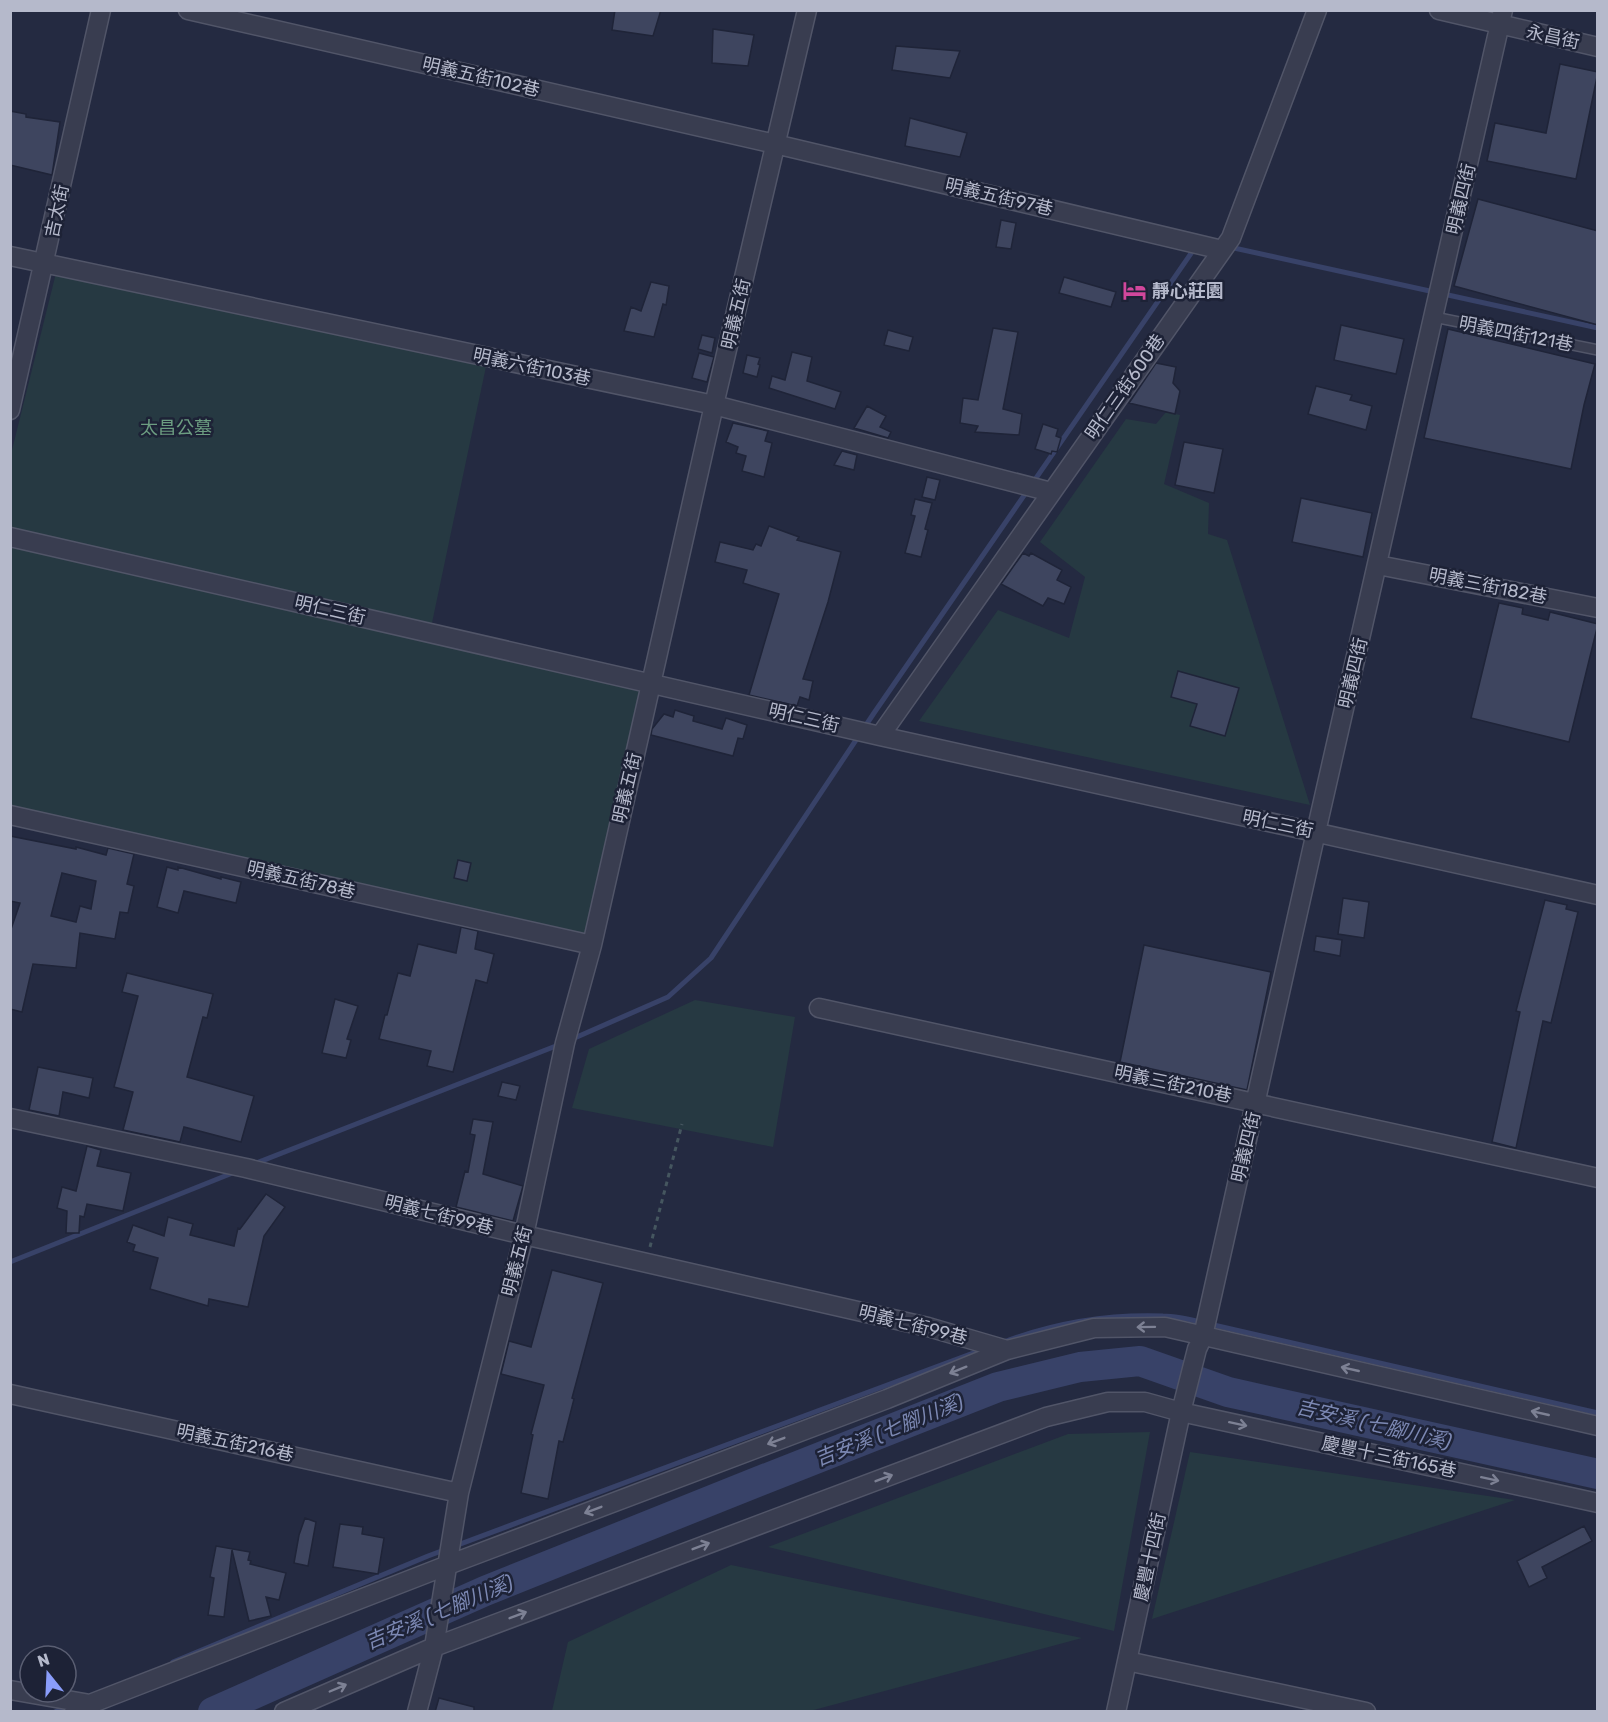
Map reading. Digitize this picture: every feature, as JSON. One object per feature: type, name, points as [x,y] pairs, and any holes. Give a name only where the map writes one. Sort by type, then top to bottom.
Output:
[{"type":"street","name":"吉太街","points":[[10,410],[101,10]]},
{"type":"street","name":"明義五街102巷","points":[[188,10],[775,144]]},
{"type":"street","name":"明義五街","points":[[417,1712],[434,1647],[459,1493],[524,1236],[565,1043],[592,945],[714,405],[807,10]]},
{"type":"street","name":"明仁三街600巷","points":[[868,733],[1051,492],[1231,238],[1317,10]]},
{"type":"street","name":"永昌街","points":[[1439,10],[1502,18],[1598,47]]},
{"type":"street","name":"明義四街","points":[[1182,1407],[1200,1343],[1256,1102],[1502,18]]},
{"type":"street","name":"明義五街97巷","points":[[775,144],[1222,250]]},
{"type":"street","name":"明義六街103巷","points":[[10,256],[714,405],[1051,492]]},
{"type":"street","name":"明仁三街","points":[[10,537],[868,733],[1598,895]]},
{"type":"street","name":"明義三街182巷","points":[[1378,565],[1598,608]]},
{"type":"street","name":"明義五街78巷","points":[[10,815],[592,945]]},
{"type":"street","name":"明義三街210巷","points":[[819,1008],[1598,1178]]},
{"type":"street","name":"明義七街99巷","points":[[10,1118],[246,1167],[524,1236],[928,1327],[1007,1350]]},
{"type":"street","points":[[10,1690],[82,1708],[448,1565],[887,1399],[1007,1350],[1094,1328],[1165,1327],[1200,1343],[1598,1425]]},
{"type":"street","name":"明義五街216巷","points":[[10,1394],[459,1493]]},
{"type":"street","name":"慶豐十三街165巷","points":[[284,1712],[434,1647],[1046,1417],[1108,1402],[1145,1402],[1182,1407],[1598,1503]]},
{"type":"street","name":"慶豐十四街","points":[[1116,1712],[1182,1407]]},
{"type":"street","points":[[1127,1661],[1366,1712]]},
{"type":"lane","name":"明義四街121巷","points":[[1434,317],[1598,350]]},
{"type":"path","points":[[646,1263],[682,1124]]},
{"type":"green space","name":"太昌公墓","points":[[59,261],[488,357],[432,623],[11,533],[11,454]]},
{"type":"green space","points":[[1166,412],[1180,415],[1164,484],[1209,503],[1208,534],[1227,540],[1310,805],[919,721],[998,610],[1069,638],[1085,577],[1040,542],[1126,419],[1156,424]]},
{"type":"green space","points":[[11,547],[644,686],[589,939],[273,864],[11,809]]},
{"type":"green space","points":[[695,1000],[795,1017],[773,1147],[572,1108],[589,1049]]},
{"type":"green space","points":[[1150,1432],[1114,1631],[768,1547],[1068,1434]]},
{"type":"green space","points":[[1190,1452],[1515,1500],[1152,1619]]},
{"type":"green space","points":[[731,1565],[1082,1638],[810,1711],[552,1711],[568,1642]]},
{"type":"building","points":[[615,10],[661,10],[653,36],[612,30]]},
{"type":"building","points":[[713,29],[754,35],[748,66],[712,63]]},
{"type":"building","points":[[896,46],[960,51],[950,78],[892,70]]},
{"type":"building","points":[[1560,64],[1598,72],[1576,179],[1487,161],[1495,123],[1546,133]]},
{"type":"building","points":[[10,111],[26,114],[26,117],[60,122],[52,175],[10,165]]},
{"type":"building","points":[[910,118],[967,133],[960,157],[905,146]]},
{"type":"building","points":[[1478,199],[1598,231],[1598,325],[1454,286]]},
{"type":"building","points":[[1001,220],[1016,223],[1011,249],[996,247]]},
{"type":"building","points":[[1064,277],[1116,292],[1111,307],[1059,293]]},
{"type":"building","points":[[651,282],[669,286],[666,305],[663,304],[654,337],[624,331],[631,307],[641,311]]},
{"type":"building","points":[[1341,325],[1404,339],[1396,374],[1334,360]]},
{"type":"building","points":[[993,328],[1018,332],[1003,409],[1022,414],[1019,435],[975,432],[978,426],[960,423],[963,398],[978,400]]},
{"type":"building","points":[[1448,329],[1595,364],[1571,469],[1424,438]]},
{"type":"building","points":[[888,330],[913,337],[909,351],[884,345]]},
{"type":"building","points":[[702,335],[715,338],[712,353],[698,349]]},
{"type":"building","points":[[792,352],[812,357],[807,381],[841,392],[835,409],[769,388],[772,376],[785,380]]},
{"type":"building","points":[[699,353],[714,357],[707,382],[692,378]]},
{"type":"building","points":[[747,355],[760,358],[757,377],[743,373]]},
{"type":"building","points":[[1156,363],[1176,367],[1173,383],[1180,391],[1175,414],[1129,403]]},
{"type":"building","points":[[1316,386],[1352,395],[1350,400],[1372,406],[1366,430],[1308,414]]},
{"type":"building","points":[[867,406],[886,416],[880,427],[891,432],[888,438],[854,428]]},
{"type":"building","points":[[733,423],[768,431],[765,441],[772,443],[764,477],[742,471],[746,456],[736,453],[738,447],[726,442]]},
{"type":"building","points":[[1043,424],[1058,429],[1056,436],[1061,438],[1057,452],[1052,451],[1051,454],[1035,449]]},
{"type":"building","points":[[1184,442],[1223,449],[1214,493],[1175,485]]},
{"type":"building","points":[[842,451],[857,455],[854,470],[834,465]]},
{"type":"building","points":[[927,477],[940,480],[935,500],[922,497]]},
{"type":"building","points":[[1301,498],[1372,513],[1363,557],[1292,542]]},
{"type":"building","points":[[915,499],[932,503],[921,557],[905,553],[915,516],[911,515]]},
{"type":"building","points":[[769,526],[799,537],[797,540],[841,552],[828,602],[803,679],[813,681],[809,700],[800,697],[797,706],[749,695],[779,594],[743,583],[747,570],[715,562],[720,542],[753,550],[756,544],[761,546]]},
{"type":"building","points":[[1023,553],[1029,556],[1031,553],[1062,570],[1057,580],[1071,587],[1064,604],[1048,598],[1043,606],[1001,584]]},
{"type":"building","points":[[1499,603],[1523,608],[1522,614],[1548,620],[1550,612],[1598,624],[1569,742],[1471,718]]},
{"type":"building","points":[[1178,671],[1239,688],[1225,736],[1190,726],[1197,704],[1171,697]]},
{"type":"building","points":[[675,710],[694,716],[693,721],[722,729],[726,718],[747,725],[743,739],[738,738],[733,756],[651,735],[652,729],[664,714],[673,717]]},
{"type":"building","points":[[10,836],[76,849],[76,847],[106,855],[108,848],[134,854],[127,884],[134,886],[128,913],[120,912],[115,939],[80,933],[76,968],[33,964],[22,1012],[10,1009],[10,932],[20,903],[10,901]],"holes":[[[62,873],[96,881],[91,909],[80,906],[76,922],[51,916]]]},
{"type":"building","points":[[458,860],[471,863],[467,881],[454,878]]},
{"type":"building","points":[[167,867],[178,870],[178,867],[241,882],[236,903],[184,891],[178,913],[157,907]]},
{"type":"building","points":[[1343,898],[1369,902],[1364,938],[1338,934]]},
{"type":"building","points":[[1545,900],[1567,905],[1566,909],[1578,912],[1551,1023],[1543,1021],[1516,1148],[1492,1142],[1520,1012],[1516,1011]]},
{"type":"building","points":[[461,927],[478,931],[475,949],[494,954],[487,983],[476,980],[453,1072],[427,1066],[431,1051],[379,1039],[398,973],[410,976],[418,944],[456,953]]},
{"type":"building","points":[[1316,936],[1342,940],[1340,956],[1314,951]]},
{"type":"building","points":[[1144,945],[1271,972],[1247,1090],[1120,1062]]},
{"type":"building","points":[[127,973],[213,994],[207,1018],[203,1017],[187,1077],[254,1096],[241,1142],[184,1127],[180,1142],[123,1130],[133,1092],[114,1087],[138,996],[122,992]]},
{"type":"building","points":[[335,999],[358,1006],[347,1039],[351,1040],[346,1058],[322,1053]]},
{"type":"building","points":[[38,1067],[93,1078],[89,1098],[63,1092],[59,1116],[29,1110]]},
{"type":"building","points":[[502,1082],[520,1086],[516,1100],[498,1096]]},
{"type":"building","points":[[473,1119],[493,1122],[483,1174],[523,1186],[513,1221],[456,1207],[465,1171],[468,1172],[475,1135],[470,1134]]},
{"type":"building","points":[[87,1146],[101,1150],[97,1166],[131,1173],[123,1211],[87,1204],[84,1217],[80,1216],[79,1233],[66,1233],[67,1211],[57,1208],[62,1187],[76,1191]]},
{"type":"building","points":[[266,1194],[285,1207],[264,1236],[248,1307],[209,1299],[208,1306],[150,1289],[158,1258],[133,1251],[135,1245],[127,1242],[133,1225],[164,1236],[168,1217],[193,1224],[190,1235],[234,1246],[238,1228],[240,1229]]},
{"type":"building","points":[[552,1270],[603,1283],[572,1398],[574,1399],[563,1442],[559,1441],[548,1499],[521,1493],[533,1435],[531,1434],[544,1385],[501,1374],[509,1341],[531,1347]]},
{"type":"building","points":[[305,1518],[316,1522],[308,1566],[294,1563]]},
{"type":"building","points":[[340,1524],[363,1527],[362,1534],[384,1538],[378,1574],[333,1567]]},
{"type":"building","points":[[1584,1526],[1592,1541],[1542,1567],[1547,1578],[1529,1587],[1517,1561]]},
{"type":"building","points":[[216,1546],[250,1552],[248,1560],[251,1561],[250,1564],[286,1573],[279,1600],[266,1597],[271,1616],[249,1621],[232,1550],[224,1617],[208,1615],[214,1578],[210,1577]]},
{"type":"building","points":[[439,1698],[474,1707],[474,1712],[435,1712]]},
{"type":"waterway","points":[[1234,248],[1598,328]]},
{"type":"waterway","points":[[570,1040],[668,997],[711,958],[874,713],[1192,252]]},
{"type":"waterway","points":[[254,1164],[561,1044]]},
{"type":"waterway","points":[[10,1262],[235,1172]]},
{"type":"waterway","points":[[1001,1343],[1041,1330],[1081,1321],[1143,1316],[1177,1317],[1598,1413]]},
{"type":"waterway","points":[[173,1662],[428,1556],[984,1349]]},
{"type":"waterway","name":"吉安溪 (七腳川溪)","points":[[213,1712],[485,1591],[757,1482],[998,1387],[1080,1367],[1140,1361],[1228,1392],[1598,1474]]},
{"type":"waterway","points":[[55,1712],[67,1706]]},
{"type":"place","name":"靜心莊園","points":[[1134,291]]}]
